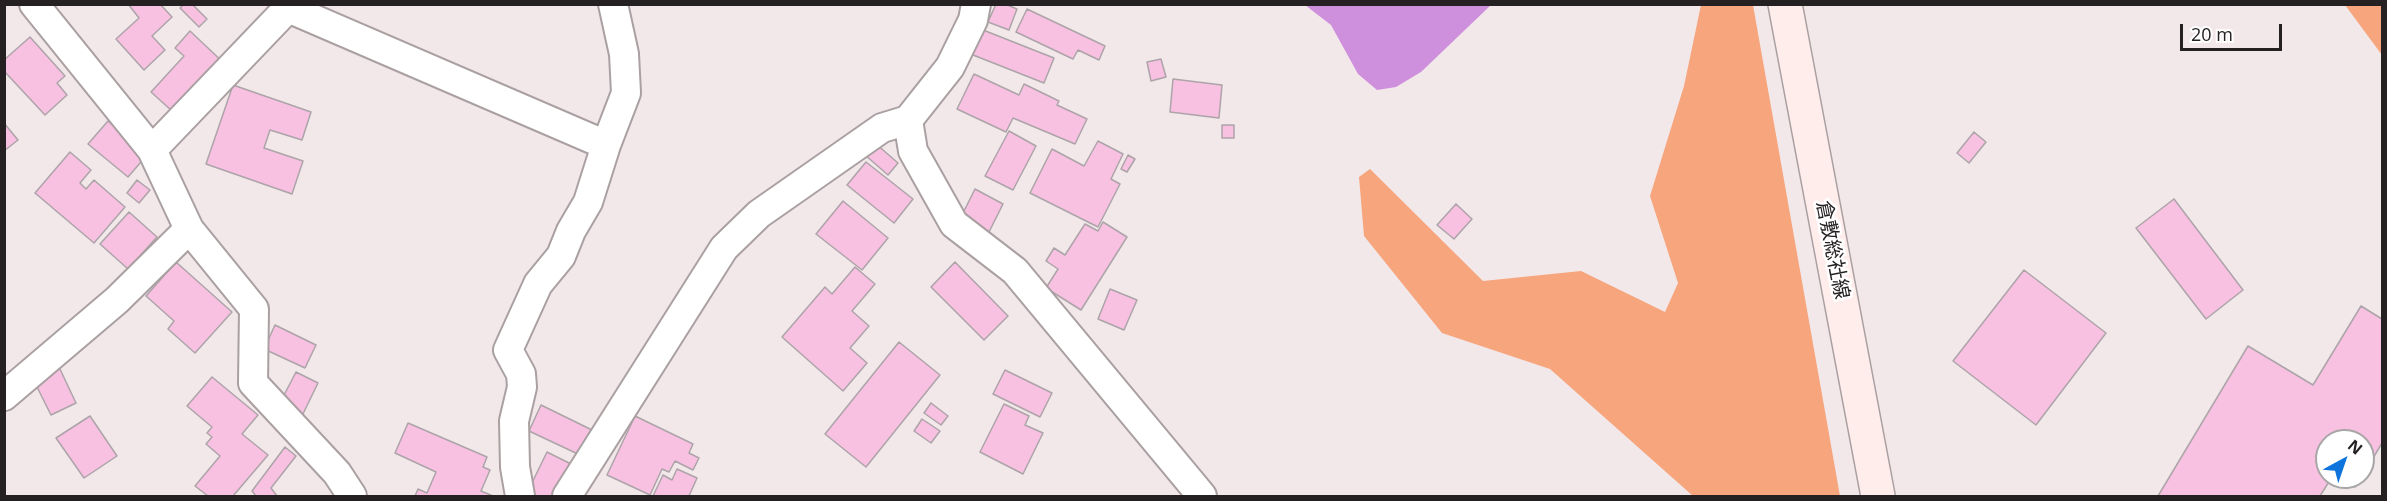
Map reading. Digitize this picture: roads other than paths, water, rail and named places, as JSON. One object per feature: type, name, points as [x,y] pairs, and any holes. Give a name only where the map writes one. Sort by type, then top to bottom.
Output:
[{"type":"main road","name":"倉敷総社線","points":[[1785,4],[1878,496]]},
{"type":"street","points":[[34,4],[152,150],[189,229],[254,309],[253,383],[337,473],[352,496]]},
{"type":"street","points":[[520,496],[515,467],[514,421],[521,381],[508,350],[538,285],[561,256],[571,231],[588,202],[626,93],[624,54],[613,4]]},
{"type":"street","points":[[567,496],[724,248],[759,214],[882,128],[908,120],[950,67],[973,20],[976,4]]},
{"type":"street","points":[[152,150],[287,6],[606,145]]},
{"type":"street","points":[[908,120],[913,151],[954,224],[1015,271],[1202,496]]},
{"type":"street","points":[[4,396],[117,300],[189,229]]}]
